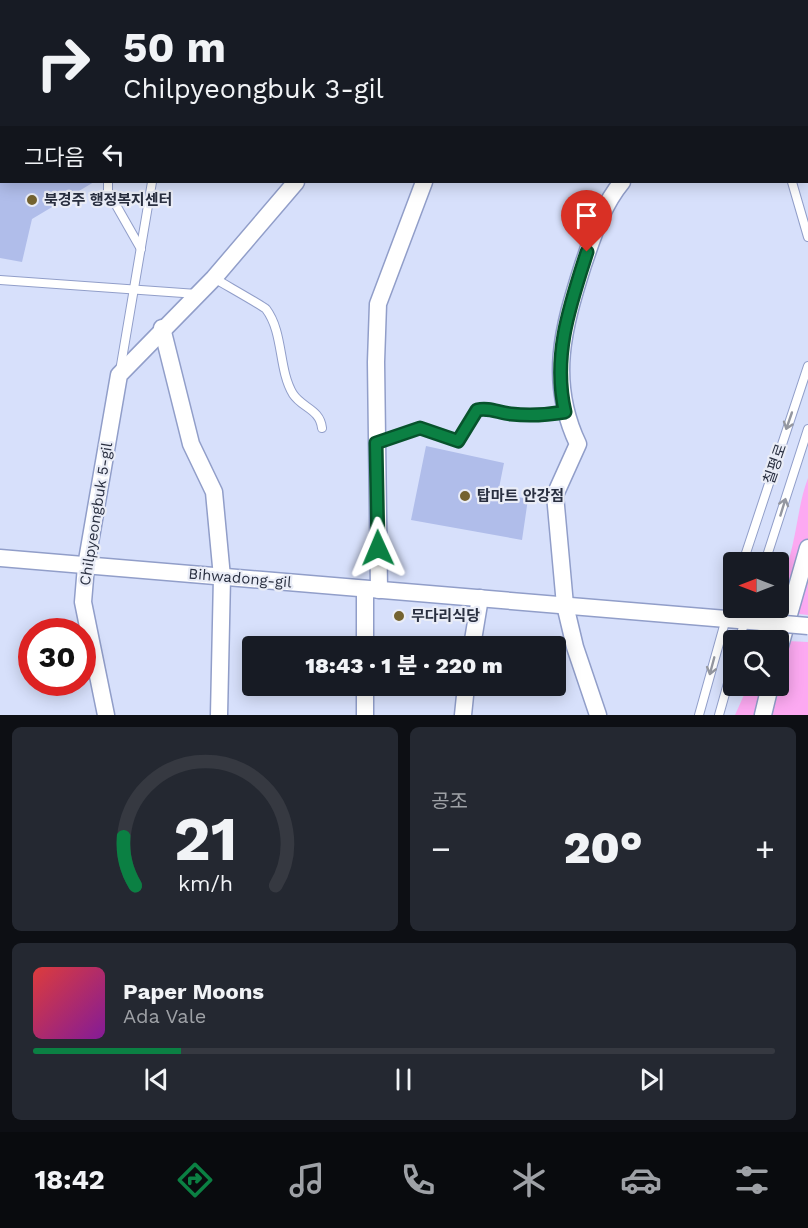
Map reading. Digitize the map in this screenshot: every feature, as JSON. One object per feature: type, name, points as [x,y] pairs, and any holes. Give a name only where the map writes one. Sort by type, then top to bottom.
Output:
[{"type":"street","points":[[120,375],[162,328],[214,278],[295,183]]},
{"type":"street","points":[[366,636],[372,589],[378,304],[424,183]]},
{"type":"street","points":[[598,715],[575,647],[565,605],[555,495],[578,444],[561,396],[561,349],[566,318],[601,215],[621,183]]},
{"type":"street","points":[[162,328],[190,444],[214,492],[222,577],[219,715]]},
{"type":"street","name":"Chilpyeongbuk 5-gil","points":[[106,715],[83,602],[86,566],[120,375]]},
{"type":"street","points":[[785,630],[808,548]]},
{"type":"street","name":"Bihwadong-gil","points":[[0,558],[723,618]]},
{"type":"street","points":[[474,636],[480,598]]},
{"type":"street","name":"Bihwadong-gil","points":[[763,618],[808,626]]},
{"type":"street","points":[[365,696],[365,715]]},
{"type":"street","points":[[463,715],[465,696]]},
{"type":"street","points":[[763,715],[768,696]]},
{"type":"lane","points":[[108,183],[108,191],[141,249]]},
{"type":"lane","points":[[120,375],[152,183]]},
{"type":"lane","points":[[792,183],[808,237]]},
{"type":"lane","points":[[214,278],[265,307],[275,331],[289,385],[295,397],[319,416],[322,428]]},
{"type":"lane","points":[[0,280],[197,294]]},
{"type":"lane","name":"칠평로","points":[[745,552],[808,366]]},
{"type":"lane","points":[[376,443],[420,428],[458,441],[477,410],[484,408],[509,414],[548,415],[565,412]]},
{"type":"lane","points":[[768,552],[808,429]]},
{"type":"lane","points":[[699,715],[725,618]]},
{"type":"lane","points":[[719,715],[724,696]]},
{"type":"shaded area","points":[[808,478],[808,615],[789,613],[789,559]]},
{"type":"shaded area","points":[[789,641],[808,642],[808,715],[735,715],[744,696],[789,696]]},
{"type":"building","name":"북경주 행정복지센터","points":[[0,183],[92,183],[32,219],[22,262],[0,258]]},
{"type":"building","name":"탑마트 안강점","points":[[426,446],[504,463],[498,493],[528,499],[522,540],[411,520]]},
{"type":"place","name":"북경주 행정복지센터","points":[[32,200]]},
{"type":"place","name":"탑마트 안강점","points":[[465,496]]},
{"type":"place","name":"무다리식당","points":[[399,616]]},
{"type":"route","points":[[378,548],[376,443],[420,428],[458,441],[477,410],[484,408],[509,414],[548,415],[565,412],[561,396],[561,349],[566,318],[587,252]]}]
